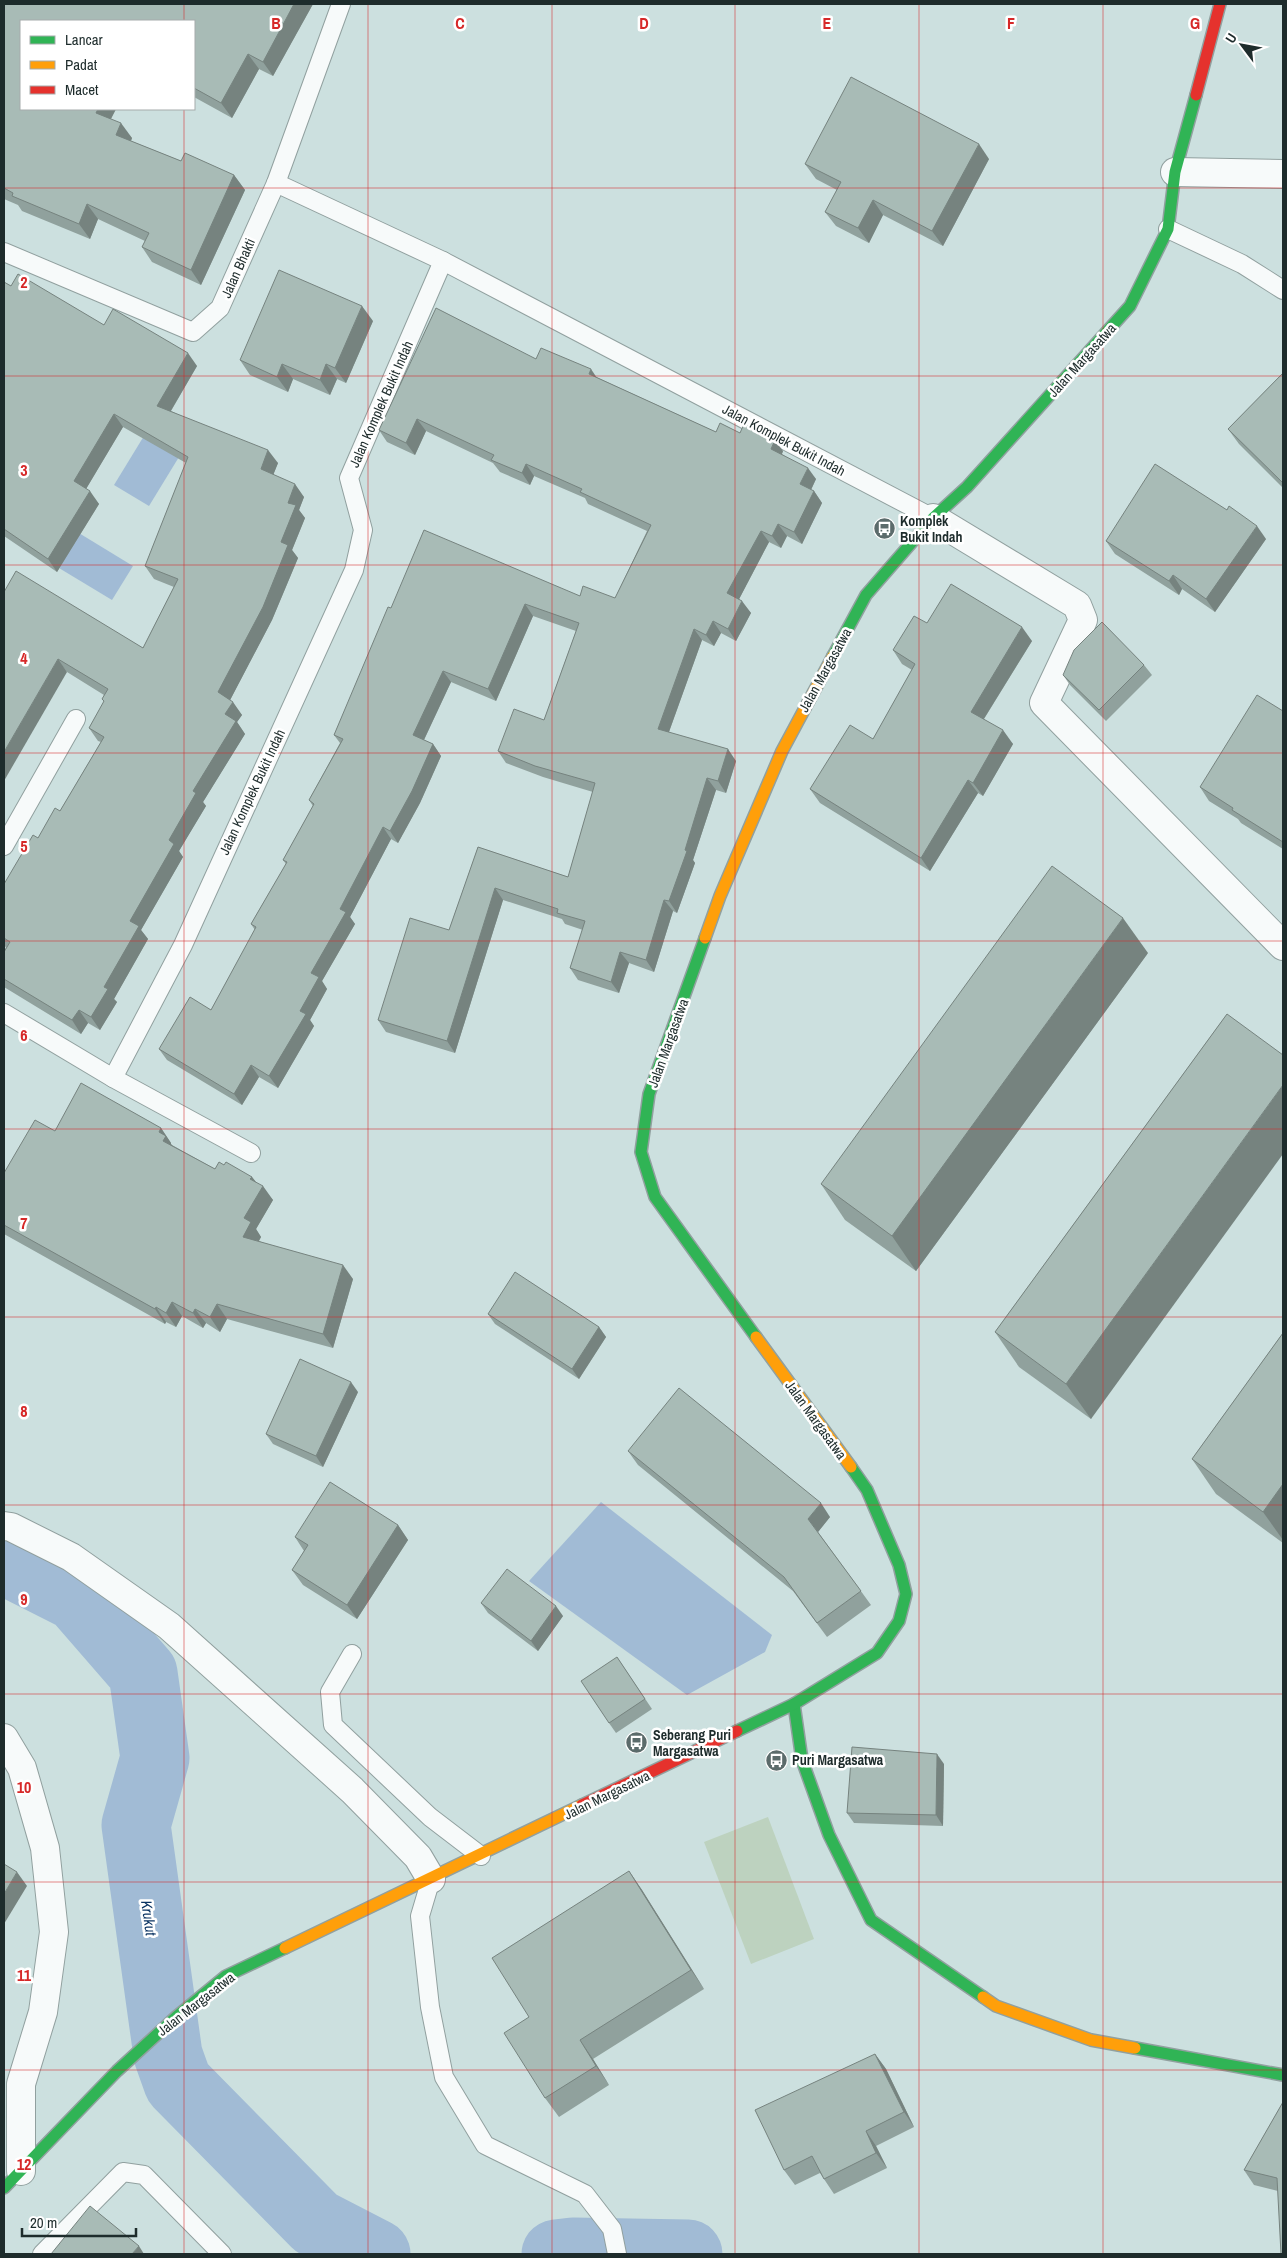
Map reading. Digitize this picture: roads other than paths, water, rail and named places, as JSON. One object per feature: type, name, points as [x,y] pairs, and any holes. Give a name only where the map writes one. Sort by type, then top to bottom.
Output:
[{"type":"street","name":"Jalan Margasatwa","points":[[13,2179],[117,2072],[176,2017],[226,1976],[481,1856],[794,1704],[877,1653],[899,1621],[906,1594],[899,1566],[866,1490],[655,1197],[641,1152],[650,1094],[720,896],[782,751],[866,595],[933,518],[967,487],[1130,306],[1168,229],[1175,172],[1220,4]]},
{"type":"street","points":[[1175,172],[1283,174]]},
{"type":"street","points":[[933,518],[1077,605],[1083,620],[1044,703],[1283,946]]},
{"type":"street","points":[[4,1526],[10,1527],[71,1556],[169,1626],[352,1790],[418,1857],[431,1879]]},
{"type":"street","points":[[794,1704],[802,1760],[828,1835],[871,1920],[996,2006],[1091,2040],[1283,2075]]},
{"type":"street","points":[[4,1738],[22,1768],[45,1848],[54,1932],[43,2012],[20,2084],[13,2179]]},
{"type":"lane","name":"Jalan Bhakti","points":[[4,252],[193,332],[220,308],[276,183],[342,4]]},
{"type":"lane","points":[[276,183],[443,261]]},
{"type":"lane","points":[[1168,229],[1242,264],[1283,290]]},
{"type":"lane","name":"Jalan Komplek Bukit Indah","points":[[113,1078],[183,945],[354,570],[363,530],[349,478],[443,261],[933,518]]},
{"type":"lane","points":[[4,846],[76,719]]},
{"type":"lane","points":[[4,1013],[113,1078],[251,1153]]},
{"type":"lane","points":[[352,1654],[330,1692],[332,1725],[430,1817],[481,1856]]},
{"type":"lane","points":[[431,1879],[420,1916],[430,2007],[444,2077],[485,2145],[585,2194],[612,2229],[617,2254]]},
{"type":"lane","points":[[42,2254],[124,2172],[144,2175],[222,2254]]},
{"type":"water","points":[[158,413],[193,434],[149,506],[114,485]]},
{"type":"water","points":[[69,527],[133,566],[112,600],[49,562]]},
{"type":"water","points":[[601,1502],[772,1635],[765,1652],[687,1695],[529,1581]]},
{"type":"waterway","name":"Krukut","points":[[4,1560],[77,1597],[143,1673],[155,1758],[136,1825],[168,2055],[178,2083],[316,2223],[376,2254]]},
{"type":"waterway","name":"Krukut","points":[[556,2254],[573,2252],[688,2254]]},
{"type":"place","name":"Komplek Bukit Indah","points":[[884,529]]},
{"type":"place","name":"Seberang Puri Margasatwa","points":[[637,1743]]},
{"type":"place","name":"Puri Margasatwa","points":[[776,1760]]}]
